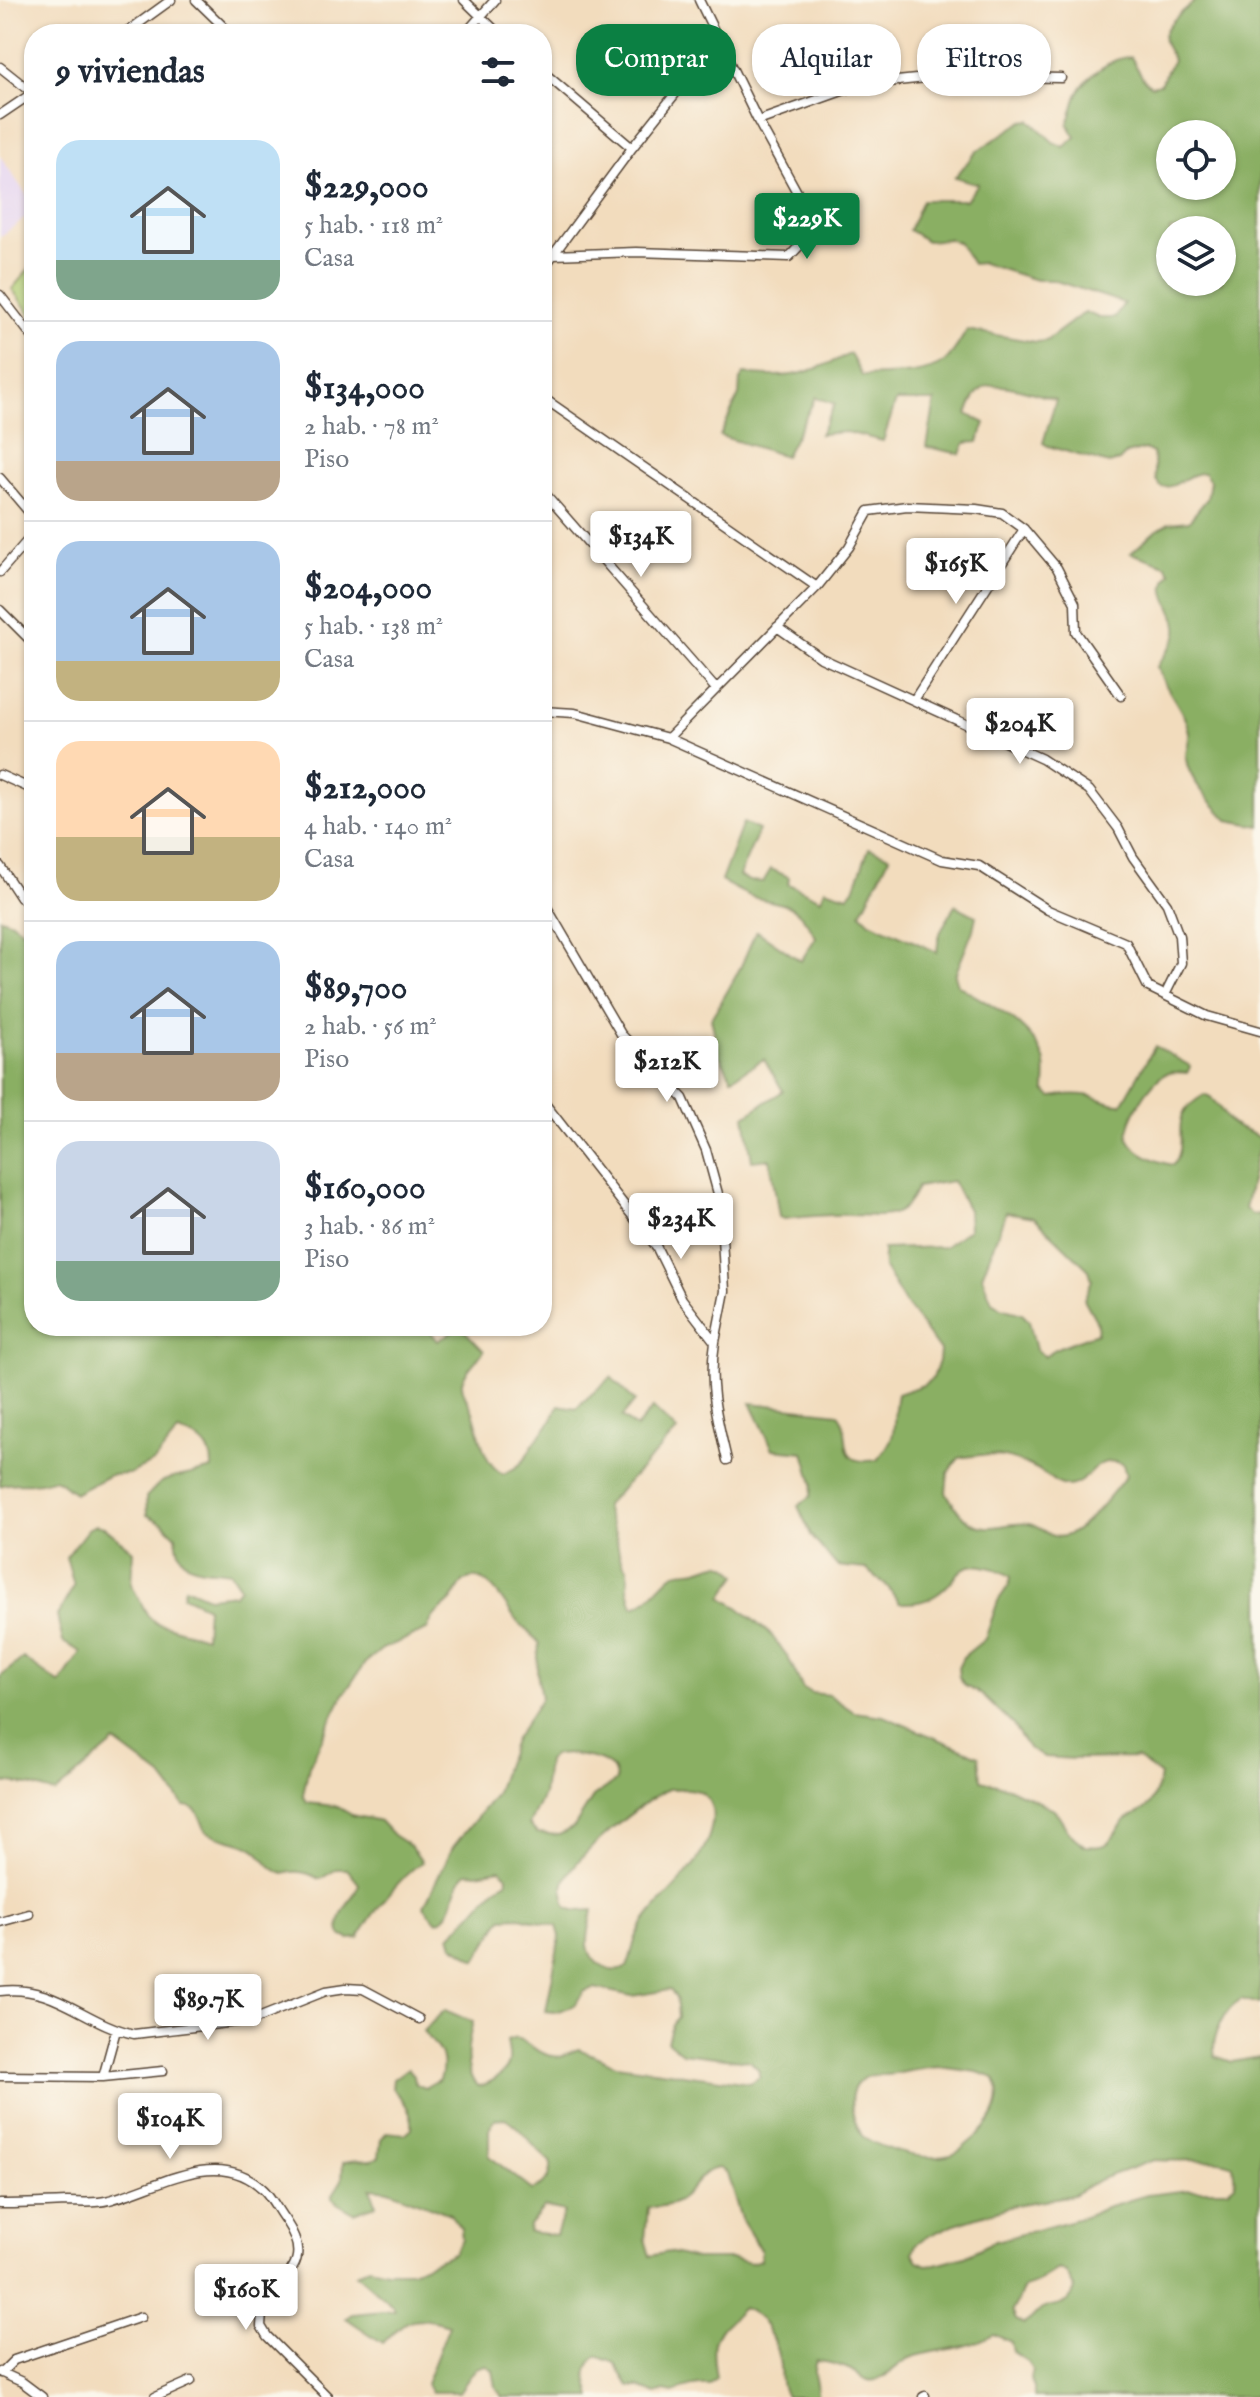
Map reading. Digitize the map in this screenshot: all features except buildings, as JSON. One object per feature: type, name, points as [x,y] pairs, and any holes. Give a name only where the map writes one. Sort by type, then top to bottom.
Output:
[{"type":"street","points":[[138,24],[171,0]]},
{"type":"street","points":[[196,0],[221,24]]},
{"type":"street","points":[[464,0],[488,24]]},
{"type":"street","points":[[474,24],[495,0]]},
{"type":"street","points":[[699,0],[710,24]]},
{"type":"street","points":[[0,67],[24,85]]},
{"type":"street","points":[[553,255],[636,252],[789,257],[806,239],[810,216],[736,76]]},
{"type":"street","points":[[758,121],[859,85],[945,76],[1061,78]]},
{"type":"street","points":[[552,80],[632,148]]},
{"type":"street","points":[[553,255],[673,96]]},
{"type":"street","points":[[0,115],[24,99]]},
{"type":"street","points":[[0,295],[24,326]]},
{"type":"street","points":[[552,404],[817,587]]},
{"type":"street","points":[[0,478],[24,506]]},
{"type":"street","points":[[552,501],[716,689]]},
{"type":"street","points":[[668,738],[817,587],[849,547],[869,511],[907,506],[1002,513],[1024,529],[1057,568],[1075,603],[1076,632],[1121,696]]},
{"type":"street","points":[[914,700],[1024,529]]},
{"type":"street","points":[[0,572],[24,544]]},
{"type":"street","points":[[0,610],[24,634]]},
{"type":"street","points":[[777,627],[821,658],[1042,759],[1089,790],[1118,828],[1133,857],[1167,904],[1179,936],[1181,963],[1165,995]]},
{"type":"street","points":[[552,712],[575,713],[668,738],[942,860],[979,866],[1048,910],[1126,943],[1148,987],[1207,1016],[1260,1031]]},
{"type":"street","points":[[0,775],[24,786]]},
{"type":"street","points":[[0,866],[24,898]]},
{"type":"street","points":[[552,916],[621,1034],[683,1098],[706,1150],[720,1201],[725,1291],[711,1366],[712,1394],[727,1460]]},
{"type":"street","points":[[552,1113],[656,1246],[682,1299],[715,1342]]},
{"type":"street","points":[[0,1922],[29,1914]]},
{"type":"street","points":[[0,1991],[20,1989],[54,1997],[116,2030],[134,2034],[253,2020],[326,1991],[346,1988],[363,1989],[419,2019]]},
{"type":"street","points":[[103,2077],[116,2030]]},
{"type":"street","points":[[0,2076],[103,2077],[163,2071]]},
{"type":"street","points":[[0,2204],[109,2200],[170,2177],[201,2170],[244,2176],[264,2191],[297,2239],[299,2256],[288,2275],[263,2301],[261,2326],[267,2336],[328,2397]]},
{"type":"street","points":[[42,2397],[1,2372],[14,2360],[141,2317]]},
{"type":"street","points":[[155,2397],[191,2381]]},
{"type":"shaded area","points":[[0,156],[24,191],[24,219],[0,237]]},
{"type":"green space","points":[[1196,0],[1260,0],[1260,826],[1228,820],[1202,792],[1188,768],[1187,726],[1157,667],[1177,633],[1165,588],[1171,573],[1166,565],[1131,553],[1169,523],[1189,521],[1207,499],[1210,481],[1204,473],[1192,475],[1172,486],[1161,487],[1156,480],[1153,453],[1145,449],[1126,454],[1119,461],[1109,464],[1048,446],[1043,443],[1056,400],[1000,386],[985,387],[974,399],[967,414],[985,423],[978,442],[965,443],[961,454],[927,447],[935,401],[896,401],[883,441],[846,432],[820,434],[835,404],[816,397],[785,456],[720,436],[739,395],[740,380],[744,374],[799,374],[850,354],[862,376],[916,372],[944,362],[967,330],[1036,342],[1046,341],[1085,312],[1099,318],[1115,318],[1124,303],[1053,280],[1036,280],[982,263],[972,264],[959,243],[949,239],[927,241],[909,230],[922,200],[966,200],[978,184],[955,177],[977,151],[1023,121],[1030,120],[1053,142],[1064,147],[1076,137],[1068,124],[1078,93],[1093,74],[1108,64],[1131,57],[1144,80],[1151,86],[1160,84],[1173,60],[1164,36],[1175,19]]},
{"type":"green space","points":[[24,275],[24,305],[12,289]]},
{"type":"green space","points":[[743,823],[759,830],[739,876],[749,881],[763,882],[771,869],[789,877],[788,884],[821,899],[825,889],[848,896],[854,889],[869,848],[890,856],[861,913],[870,922],[937,952],[939,935],[955,905],[976,916],[955,975],[958,985],[1019,1024],[1029,1034],[1044,1059],[1045,1091],[1052,1097],[1091,1096],[1122,1104],[1155,1046],[1190,1066],[1188,1073],[1170,1072],[1161,1076],[1147,1092],[1130,1124],[1128,1133],[1132,1145],[1155,1160],[1173,1165],[1178,1156],[1184,1112],[1204,1095],[1213,1100],[1234,1126],[1260,1139],[1245,1209],[1252,1215],[1260,1214],[1260,2004],[1241,1999],[1235,2004],[1220,2024],[1214,2049],[1215,2056],[1232,2062],[1260,2057],[1260,2397],[1034,2397],[1030,2378],[1032,2370],[1028,2362],[1013,2352],[1011,2342],[993,2334],[962,2347],[910,2358],[873,2380],[843,2367],[816,2361],[817,2397],[786,2397],[771,2336],[756,2315],[742,2308],[716,2337],[713,2352],[716,2378],[709,2385],[656,2394],[629,2386],[615,2363],[597,2356],[587,2370],[592,2397],[502,2397],[496,2387],[493,2370],[485,2365],[476,2368],[459,2392],[432,2392],[426,2384],[449,2325],[412,2320],[399,2327],[383,2343],[346,2318],[352,2314],[395,2310],[356,2274],[369,2267],[412,2271],[453,2253],[462,2239],[461,2229],[450,2214],[389,2190],[371,2188],[376,2205],[354,2213],[337,2203],[332,2196],[342,2180],[343,2163],[379,2157],[381,2139],[387,2132],[405,2134],[412,2128],[407,2106],[392,2088],[393,2079],[408,2068],[414,2075],[415,2084],[424,2088],[440,2079],[442,2058],[423,2031],[445,2010],[473,2022],[468,2064],[477,2086],[505,2071],[509,2060],[507,2041],[516,2038],[554,2056],[579,2049],[616,2065],[750,2083],[760,2077],[758,2069],[750,2061],[682,2053],[667,2041],[672,2024],[678,2017],[676,1997],[670,1990],[632,1996],[594,1988],[585,1991],[573,2006],[555,2012],[546,2011],[560,1936],[557,1926],[520,1917],[502,1918],[476,1960],[453,1945],[450,1936],[496,1888],[507,1881],[501,1869],[467,1872],[442,1920],[436,1921],[424,1906],[453,1847],[495,1795],[514,1741],[541,1699],[537,1671],[539,1643],[485,1581],[467,1579],[451,1601],[435,1615],[427,1630],[382,1649],[365,1663],[344,1694],[309,1766],[303,1795],[307,1803],[336,1806],[352,1815],[380,1821],[393,1835],[410,1846],[422,1862],[387,1897],[359,1938],[349,1939],[341,1935],[339,1928],[342,1915],[359,1884],[347,1869],[337,1869],[320,1879],[303,1872],[278,1872],[254,1849],[206,1831],[194,1808],[184,1806],[162,1777],[115,1742],[55,1793],[29,1785],[0,1782],[0,1677],[23,1658],[60,1684],[81,1652],[63,1642],[57,1616],[74,1586],[66,1557],[88,1529],[95,1525],[104,1527],[133,1551],[131,1584],[148,1616],[156,1623],[205,1637],[207,1607],[183,1596],[185,1587],[208,1597],[235,1594],[240,1587],[230,1572],[186,1563],[181,1557],[176,1536],[163,1523],[147,1515],[146,1497],[160,1483],[212,1469],[207,1448],[192,1437],[178,1432],[154,1462],[129,1474],[110,1475],[76,1493],[53,1479],[0,1486],[0,918],[24,931],[24,1336],[212,1336],[217,1339],[227,1336],[434,1336],[438,1341],[445,1336],[470,1336],[484,1351],[465,1374],[462,1386],[486,1455],[503,1474],[522,1462],[559,1405],[576,1408],[611,1377],[635,1401],[622,1417],[636,1428],[653,1408],[677,1431],[605,1506],[620,1556],[628,1569],[628,1589],[633,1607],[648,1598],[675,1573],[722,1564],[737,1575],[722,1597],[771,1635],[788,1657],[803,1689],[829,1695],[854,1712],[883,1716],[979,1756],[981,1780],[1008,1787],[1054,1809],[1070,1834],[1085,1846],[1107,1844],[1126,1820],[1148,1806],[1156,1793],[1160,1775],[1137,1758],[1044,1757],[1028,1748],[1013,1725],[981,1694],[965,1686],[959,1677],[958,1667],[963,1657],[985,1639],[998,1601],[1011,1577],[994,1569],[970,1566],[931,1598],[899,1603],[888,1587],[866,1569],[837,1566],[812,1537],[798,1506],[811,1496],[813,1484],[804,1452],[773,1449],[751,1403],[838,1413],[843,1422],[849,1454],[863,1461],[877,1460],[890,1442],[897,1394],[933,1378],[940,1351],[884,1268],[883,1249],[944,1247],[969,1229],[968,1210],[952,1181],[917,1187],[905,1207],[889,1215],[779,1217],[770,1159],[752,1161],[745,1116],[783,1091],[764,1059],[732,1078],[719,1055],[711,1018],[738,973],[757,931],[801,961],[816,937],[792,908],[738,891],[721,881]],"holes":[[[1006,1212],[1034,1217],[1089,1270],[1092,1280],[1084,1299],[1098,1324],[1097,1333],[1044,1356],[1036,1350],[1029,1321],[1022,1314],[992,1302],[982,1276]],[[987,1455],[1022,1462],[1055,1482],[1068,1486],[1105,1462],[1123,1464],[1126,1476],[1089,1519],[1072,1533],[1059,1537],[1029,1524],[984,1527],[970,1522],[946,1492],[948,1473],[959,1458]],[[571,1754],[600,1760],[612,1768],[616,1781],[593,1797],[574,1827],[559,1835],[537,1833],[529,1825],[543,1795],[547,1761],[554,1755]],[[668,1789],[696,1791],[704,1795],[712,1809],[712,1827],[698,1859],[645,1921],[627,1967],[612,1971],[591,1956],[588,1934],[593,1910],[575,1911],[567,1907],[564,1883],[594,1845]],[[939,2067],[977,2072],[995,2078],[998,2105],[978,2135],[954,2154],[941,2157],[917,2156],[893,2150],[862,2136],[851,2102],[860,2081],[869,2076]],[[505,2118],[517,2127],[551,2162],[549,2176],[537,2188],[532,2190],[489,2156],[489,2130],[495,2119]],[[1154,2160],[1208,2160],[1233,2165],[1235,2184],[1228,2190],[1189,2190],[1147,2195],[1106,2207],[1088,2216],[992,2242],[965,2256],[936,2264],[927,2265],[918,2261],[913,2253],[916,2244],[924,2238],[952,2225],[1015,2205],[1073,2195],[1101,2179]],[[719,2168],[727,2173],[741,2219],[761,2251],[760,2260],[751,2263],[733,2259],[696,2259],[669,2252],[650,2256],[645,2239],[648,2208],[681,2199],[712,2170]],[[544,2207],[564,2212],[556,2235],[528,2232],[529,2225]],[[1058,2269],[1066,2273],[1075,2289],[1066,2302],[1041,2310],[1025,2324],[1016,2320],[1012,2311],[1024,2288]]]}]
